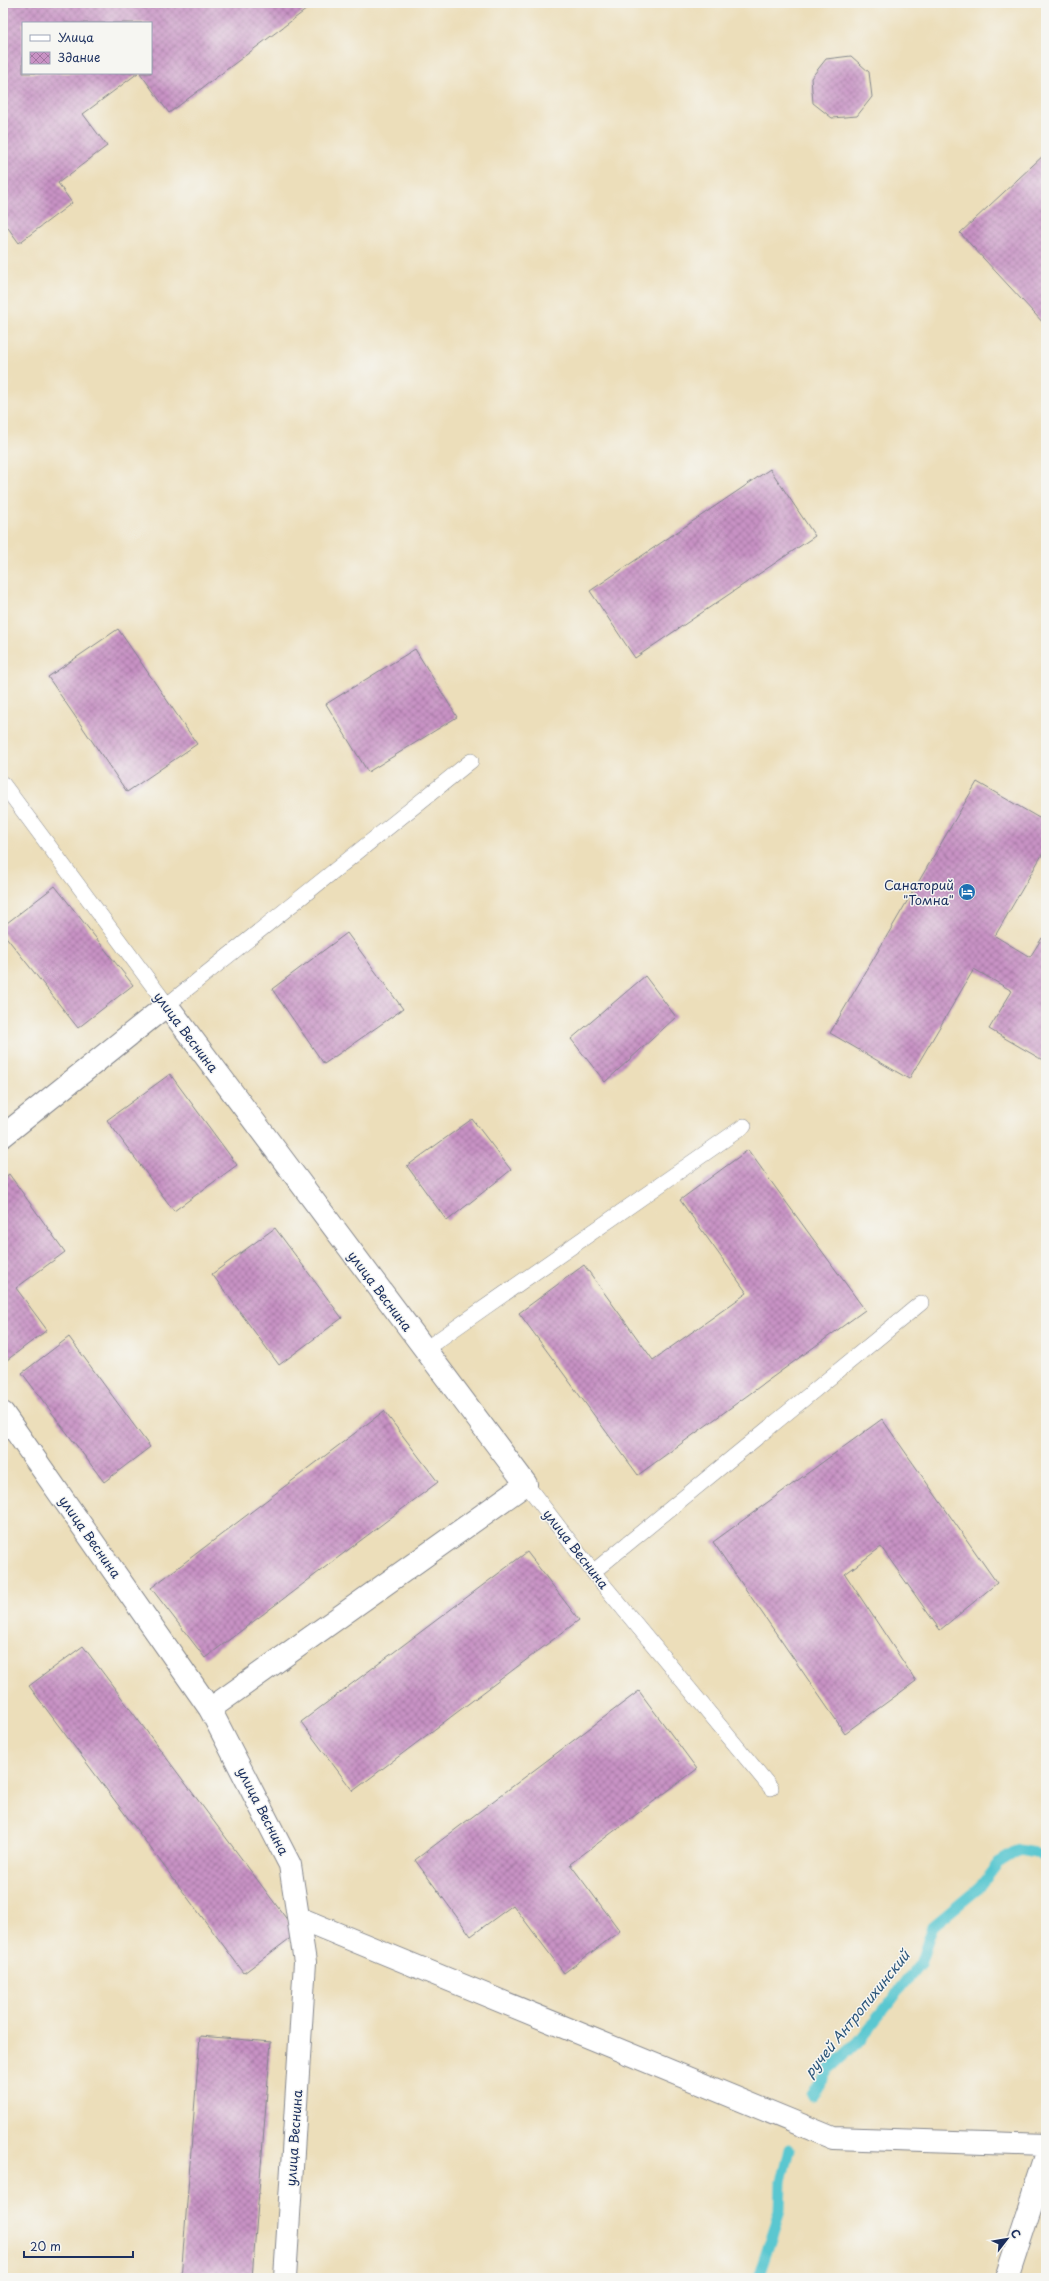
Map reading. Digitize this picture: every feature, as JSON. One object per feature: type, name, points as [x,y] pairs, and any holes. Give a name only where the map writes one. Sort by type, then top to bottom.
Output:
[{"type":"street","points":[[3,1136],[166,1005]]},
{"type":"street","name":"улица Веснина","points":[[166,1005],[526,1484]]},
{"type":"street","name":"улица Веснина","points":[[3,1413],[210,1709],[290,1864],[305,1962],[285,2278]]},
{"type":"street","points":[[210,1709],[526,1484]]},
{"type":"street","points":[[299,1918],[832,2138],[1046,2146]]},
{"type":"street","points":[[1007,2278],[1046,2158]]},
{"type":"lane","points":[[166,1005],[471,760]]},
{"type":"lane","name":"улица Веснина","points":[[3,784],[166,1005]]},
{"type":"lane","points":[[424,1350],[744,1126]]},
{"type":"lane","points":[[593,1572],[921,1302]]},
{"type":"lane","name":"улица Веснина","points":[[526,1484],[593,1572],[771,1788]]},
{"type":"building","points":[[3,3],[315,3],[169,113],[141,74],[152,74],[152,22],[22,22],[22,74],[137,74],[83,114],[107,146],[58,183],[72,203],[19,243],[3,221]]},
{"type":"building","points":[[851,56],[869,72],[872,97],[857,116],[832,118],[813,103],[811,78],[826,59]]},
{"type":"building","points":[[1046,153],[1046,326],[960,233]]},
{"type":"building","points":[[770,469],[815,536],[635,658],[590,591]]},
{"type":"building","points":[[118,629],[197,744],[127,792],[48,677]]},
{"type":"building","points":[[415,649],[457,717],[368,772],[326,704]]},
{"type":"building","name":"Санаторий \"Томна\"","points":[[977,782],[1046,822],[1046,848],[995,936],[1030,957],[1042,938],[1046,941],[1046,1062],[989,1029],[1012,991],[974,969],[909,1079],[830,1033]]},
{"type":"building","points":[[55,886],[133,985],[78,1028],[3,933],[3,926]]},
{"type":"building","points":[[347,933],[403,1009],[324,1064],[272,989]]},
{"type":"building","points":[[645,976],[676,1017],[605,1082],[571,1039]]},
{"type":"building","points":[[170,1074],[237,1165],[174,1211],[107,1120]]},
{"type":"building","points":[[472,1119],[511,1170],[447,1221],[407,1166]]},
{"type":"building","points":[[748,1150],[865,1310],[638,1475],[519,1313],[584,1265],[653,1360],[747,1293],[680,1200]]},
{"type":"building","points":[[9,1174],[65,1252],[16,1288],[47,1330],[3,1363],[3,1179]]},
{"type":"building","points":[[275,1228],[342,1318],[279,1365],[212,1274]]},
{"type":"building","points":[[69,1337],[150,1447],[104,1482],[22,1373]]},
{"type":"building","points":[[384,1411],[438,1482],[205,1658],[151,1588]]},
{"type":"building","points":[[882,1419],[997,1583],[940,1630],[881,1547],[845,1574],[916,1681],[845,1733],[713,1542]]},
{"type":"building","points":[[527,1552],[579,1620],[353,1791],[301,1722]]},
{"type":"building","points":[[83,1646],[297,1933],[244,1973],[29,1686]]},
{"type":"building","points":[[639,1691],[697,1769],[570,1864],[620,1931],[564,1973],[513,1905],[471,1936],[415,1860]]},
{"type":"building","points":[[200,2036],[271,2042],[252,2278],[181,2278]]},
{"type":"waterway","name":"ручей Антропихинский","points":[[812,2096],[829,2069],[859,2041],[920,1964],[933,1926],[979,1888],[998,1863],[1019,1850],[1046,1855]]},
{"type":"waterway","name":"ручей Антропихинский","points":[[758,2278],[780,2211],[781,2182],[789,2149]]},
{"type":"place","name":"Санаторий \"Томна\"","points":[[967,892]]}]
